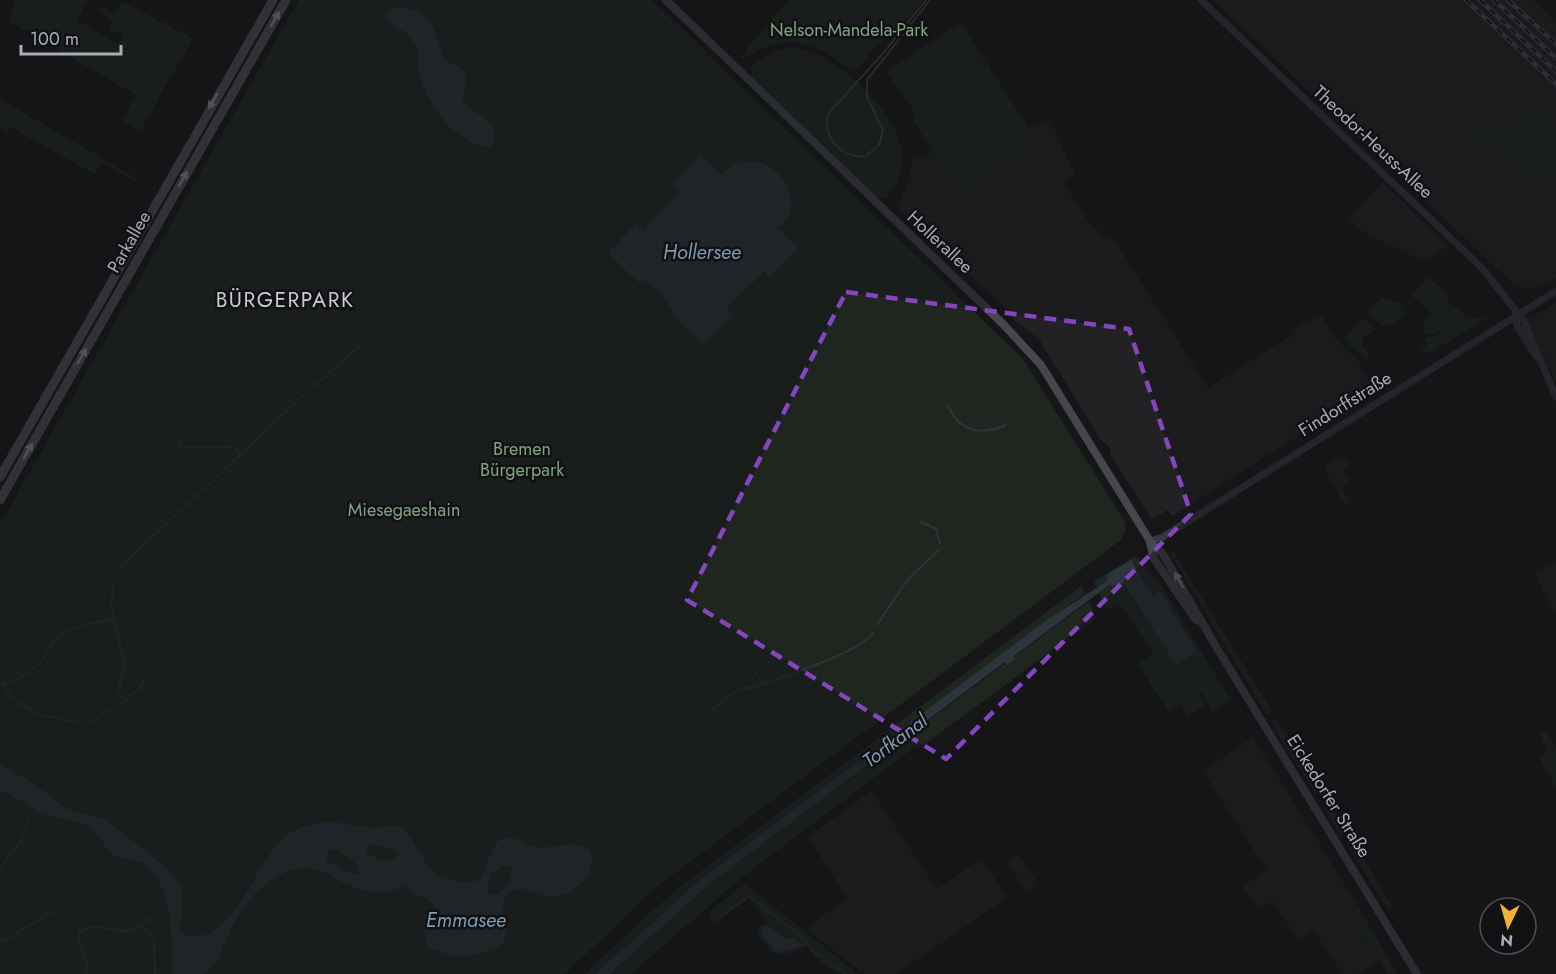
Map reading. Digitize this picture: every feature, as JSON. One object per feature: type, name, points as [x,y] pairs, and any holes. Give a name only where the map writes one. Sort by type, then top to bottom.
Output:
[{"type":"main road","name":"Parkallee","points":[[0,477],[273,0]]},
{"type":"main road","name":"Parkallee","points":[[0,500],[286,0]]},
{"type":"main road","name":"Hollerallee","points":[[666,0],[1041,365],[1150,541]]},
{"type":"main road","points":[[58,375],[68,380]]},
{"type":"main road","name":"Eickedorfer Straße","points":[[1150,541],[1163,554],[1214,644],[1417,972]]},
{"type":"street","name":"Theodor-Heuss-Allee","points":[[1201,0],[1469,255],[1497,286],[1516,314],[1524,321],[1556,397]]},
{"type":"street","name":"Findorffstraße","points":[[1150,541],[1162,537],[1556,291]]},
{"type":"highlighted area","points":[[846,292],[1129,329],[1191,514],[946,759],[687,600]]},
{"type":"shaded area","points":[[1213,0],[1532,0],[1556,22],[1556,278],[1529,289],[1515,286]]},
{"type":"shaded area","points":[[961,22],[1028,128],[1050,119],[1075,175],[1063,182],[1093,229],[1096,227],[1104,240],[1112,236],[1208,388],[1292,335],[1293,329],[1320,314],[1337,340],[1361,363],[1358,364],[1374,388],[1172,516],[1168,510],[1152,519],[1110,454],[1111,449],[1099,437],[1039,339],[1014,320],[1007,309],[910,221],[898,206],[911,173],[912,155],[930,158],[927,151],[932,151],[913,119],[916,116],[913,109],[886,71]]},
{"type":"shaded area","points":[[1383,182],[1448,246],[1428,259],[1424,255],[1420,260],[1366,234],[1349,218]]},
{"type":"shaded area","points":[[1556,303],[1555,380],[1528,323],[1529,319]]},
{"type":"shaded area","points":[[1343,455],[1350,466],[1343,470],[1349,481],[1341,486],[1351,503],[1346,506],[1325,471],[1326,465]]},
{"type":"shaded area","points":[[1556,560],[1556,613],[1534,572]]},
{"type":"shaded area","points":[[1253,737],[1358,906],[1348,912],[1379,961],[1357,974],[1342,974],[1314,930],[1298,940],[1272,901],[1259,909],[1242,886],[1267,871],[1203,771]]},
{"type":"shaded area","points":[[871,791],[937,889],[982,858],[1007,898],[895,974],[864,974],[806,929],[847,898],[808,837]]},
{"type":"shaded area","points":[[1019,854],[1038,884],[1026,891],[1006,862]]},
{"type":"green space","points":[[14,0],[87,0],[77,20],[118,44],[123,36],[109,28],[113,21],[98,12],[101,6],[115,14],[122,2],[193,38],[140,131],[122,120],[136,95],[10,22]]},
{"type":"green space","name":"Bremen Bürgerpark","points":[[299,0],[652,0],[1023,359],[1124,520],[1126,528],[1122,539],[655,888],[565,974],[0,974],[0,524]]},
{"type":"green space","name":"Nelson-Mandela-Park","points":[[788,0],[923,0],[895,38],[888,33],[854,72],[814,47],[792,42],[768,46],[746,57],[741,57]]},
{"type":"green space","points":[[961,26],[979,54],[975,56],[982,66],[987,64],[1030,131],[1025,135],[1033,148],[965,191],[950,171],[946,173],[913,119],[916,116],[913,109],[887,73]]},
{"type":"green space","points":[[789,48],[824,58],[842,70],[859,84],[888,118],[897,135],[902,152],[902,165],[893,189],[885,199],[876,197],[751,76],[752,65],[774,52]]},
{"type":"green space","points":[[0,99],[138,179],[136,182],[102,162],[95,174],[10,127],[7,132],[0,128]]},
{"type":"green space","points":[[1524,101],[1556,122],[1556,175],[1504,166],[1509,152],[1471,137],[1473,121],[1490,120],[1512,136]]},
{"type":"green space","points":[[1429,277],[1447,294],[1446,298],[1450,301],[1447,303],[1460,309],[1467,317],[1488,318],[1428,354],[1420,349],[1427,346],[1424,337],[1437,337],[1438,333],[1445,328],[1435,334],[1423,333],[1424,320],[1431,317],[1431,313],[1412,296]]},
{"type":"green space","points":[[1381,298],[1405,305],[1402,311],[1405,316],[1390,325],[1381,325],[1368,312]]},
{"type":"green space","points":[[1362,318],[1377,329],[1364,336],[1362,345],[1369,354],[1366,359],[1343,339]]},
{"type":"green space","points":[[1175,549],[1176,556],[1272,711],[1266,714],[1170,553]]},
{"type":"green space","points":[[1136,556],[1162,587],[1231,700],[1213,711],[1201,692],[1199,693],[1206,705],[1188,716],[1181,704],[1168,711],[1138,664],[1154,654],[1120,604],[1106,610],[1094,581]]},
{"type":"green space","points":[[1081,586],[1085,593],[700,880],[595,974],[584,974],[673,892]]},
{"type":"green space","points":[[1089,601],[1096,618],[921,747],[915,747],[742,877],[631,974],[610,974],[706,887]]},
{"type":"green space","points":[[1276,718],[1347,831],[1341,835],[1327,813],[1330,810],[1319,793],[1316,794],[1270,721]]},
{"type":"green space","points":[[1545,729],[1556,748],[1556,787],[1539,757],[1547,753],[1540,732]]},
{"type":"green space","points":[[1351,839],[1393,907],[1388,909],[1346,842]]},
{"type":"green space","points":[[745,884],[858,974],[840,973],[828,968],[808,946],[786,954],[771,952],[756,934],[758,928],[768,923],[749,898],[714,924],[709,918],[710,911]]},
{"type":"green space","points":[[1358,906],[1397,974],[1388,974],[1348,912]]},
{"type":"water","points":[[395,7],[417,11],[425,16],[435,31],[444,60],[463,71],[466,81],[463,101],[491,124],[494,130],[494,143],[489,148],[464,138],[444,121],[436,110],[423,86],[418,70],[417,46],[406,33],[387,21],[386,12]]},
{"type":"water","name":"Hollersee","points":[[701,154],[722,176],[734,165],[753,161],[777,172],[790,195],[791,207],[787,218],[777,228],[798,248],[769,278],[763,270],[762,274],[726,309],[733,315],[704,345],[673,315],[675,313],[658,290],[642,280],[639,283],[608,253],[636,223],[643,230],[680,191],[672,184]]},
{"type":"water","name":"Torfkanal","points":[[1131,560],[1152,596],[1160,591],[1197,652],[1176,665],[1125,585],[1109,585],[1014,656],[1015,659],[1007,665],[1005,662],[706,887],[610,974],[595,974],[700,880],[1047,620],[1107,581],[1108,574]]},
{"type":"water","name":"Emmasee","points":[[0,764],[33,783],[65,808],[108,821],[166,867],[181,886],[183,906],[180,930],[186,936],[203,935],[218,927],[231,915],[273,850],[284,838],[297,830],[317,824],[333,822],[403,828],[430,868],[437,874],[461,882],[481,879],[494,846],[501,839],[510,837],[536,847],[576,845],[589,850],[592,858],[588,874],[583,881],[560,896],[547,897],[522,889],[512,891],[507,895],[503,904],[507,928],[502,943],[486,952],[467,956],[448,954],[429,948],[422,928],[435,905],[404,886],[396,890],[378,892],[360,889],[323,871],[309,869],[284,873],[262,887],[244,907],[229,933],[218,960],[203,974],[172,974],[169,911],[162,887],[152,869],[142,863],[113,854],[89,826],[46,814],[0,791]],"holes":[[[371,844],[396,850],[398,855],[390,861],[379,861],[365,851]],[[335,849],[351,859],[357,866],[358,874],[344,872],[326,860],[329,850]],[[505,866],[513,868],[508,884],[501,893],[490,895],[486,888],[492,873]]]},
{"type":"water","points":[[769,926],[785,939],[794,939],[804,946],[776,952],[760,932],[763,927]]},
{"type":"waterway","points":[[313,387],[362,344]]},
{"type":"waterway","points":[[117,570],[305,394]]},
{"type":"waterway","points":[[948,405],[958,421],[972,429],[980,431],[1006,425]]},
{"type":"waterway","points":[[178,441],[180,448],[233,447],[241,454]]},
{"type":"waterway","points":[[921,522],[936,529],[940,543]]},
{"type":"waterway","points":[[877,625],[908,579],[939,550]]},
{"type":"waterway","points":[[114,581],[111,606],[125,666],[117,694]]},
{"type":"waterway","points":[[0,684],[30,671],[44,658],[55,640],[69,630],[115,619]]},
{"type":"waterway","points":[[711,711],[740,688],[752,688],[836,657],[865,641],[873,633]]},
{"type":"waterway","points":[[744,661],[756,673]]},
{"type":"waterway","points":[[122,703],[141,687],[145,677]]},
{"type":"waterway","points":[[759,678],[763,684]]},
{"type":"waterway","points":[[3,684],[18,702],[37,713],[83,723]]},
{"type":"waterway","points":[[90,722],[116,707]]},
{"type":"waterway","points":[[24,833],[28,819]]},
{"type":"waterway","points":[[0,868],[24,837]]},
{"type":"waterway","points":[[719,918],[749,896],[802,937],[812,950],[846,974]]},
{"type":"waterway","points":[[15,934],[52,912]]},
{"type":"waterway","points":[[86,974],[87,961],[78,940],[80,932],[99,927],[123,931],[132,930],[153,916]]},
{"type":"waterway","points":[[142,927],[154,939],[155,974]]},
{"type":"waterway","points":[[0,941],[12,936]]},
{"type":"tram line","points":[[926,0],[885,51],[828,114],[828,131],[842,151],[857,156],[866,156],[879,145],[883,130],[867,97],[867,80],[930,0]]},
{"type":"railway","points":[[1466,0],[1556,84]]},
{"type":"railway","points":[[1480,0],[1556,71]]},
{"type":"railway","points":[[1494,0],[1556,58]]},
{"type":"railway","points":[[1508,0],[1556,44]]},
{"type":"district","name":"BÜRGERPARK","points":[[285,300]]},
{"type":"park label","name":"Miesegaeshain","points":[[404,510]]}]
